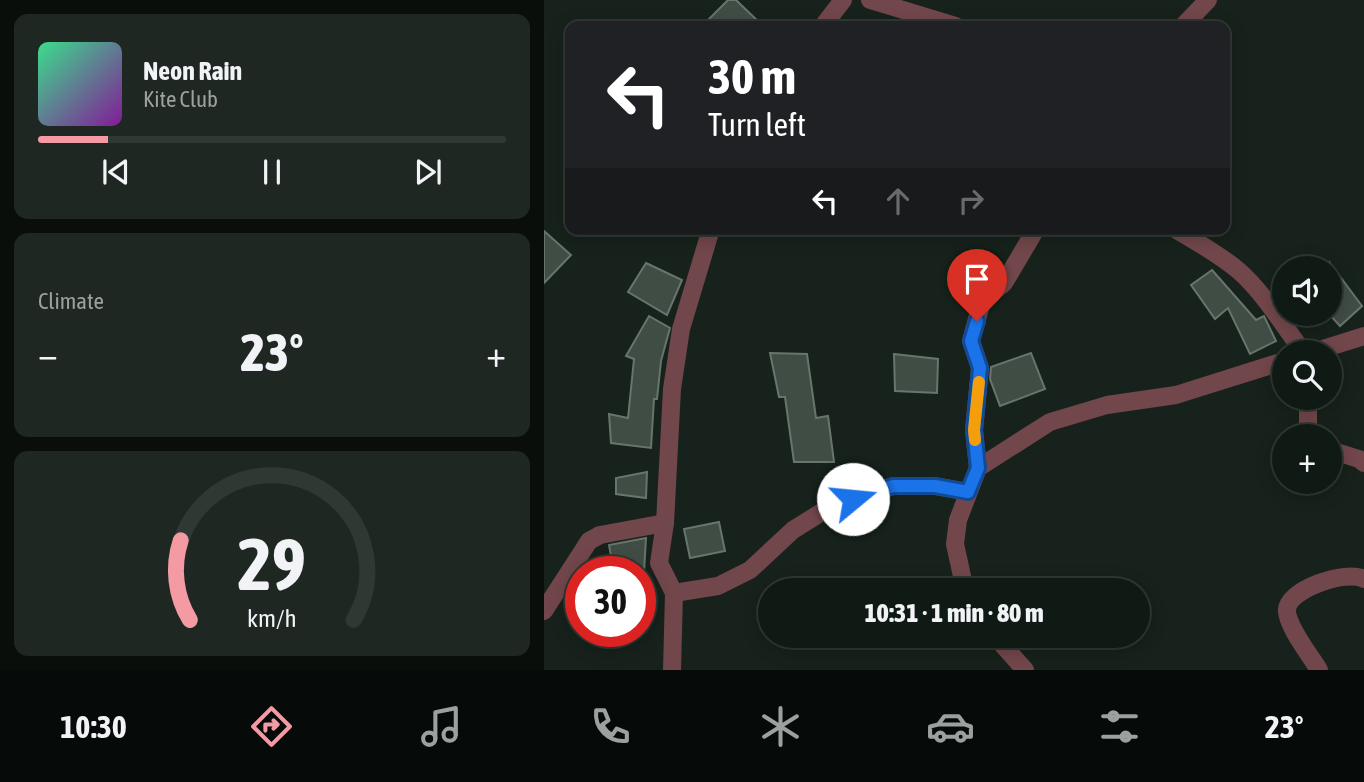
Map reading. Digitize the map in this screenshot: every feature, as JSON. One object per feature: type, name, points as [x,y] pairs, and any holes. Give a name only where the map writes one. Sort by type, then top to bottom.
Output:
[{"type":"street","points":[[827,21],[840,4],[852,6],[868,0],[939,21]]},
{"type":"street","points":[[1188,21],[1207,0]]},
{"type":"street","points":[[672,670],[674,593],[659,563],[665,523],[672,389],[681,329],[709,235]]},
{"type":"street","points":[[962,578],[955,544],[958,520],[978,468],[974,430],[980,368],[971,341],[982,301],[1004,283],[1032,235]]},
{"type":"street","points":[[1185,235],[1241,272],[1294,340]]},
{"type":"street","points":[[1342,343],[1364,336]]},
{"type":"street","points":[[978,468],[1050,422],[1107,405],[1176,395],[1272,365]]},
{"type":"street","points":[[1342,454],[1364,463]]},
{"type":"street","points":[[674,593],[718,586],[750,570],[793,530],[833,505],[893,486],[935,486],[968,492]]},
{"type":"street","points":[[544,611],[589,541],[600,535],[665,523]]},
{"type":"street","points":[[1319,670],[1290,622],[1287,610],[1289,601],[1295,594],[1329,580],[1347,575],[1358,575],[1364,579]]},
{"type":"street","points":[[1006,648],[1025,670]]},
{"type":"building","points":[[728,0],[736,0],[758,21],[707,21]]},
{"type":"building","points":[[544,231],[571,255],[544,283]]},
{"type":"building","points":[[646,263],[682,280],[667,315],[628,292]]},
{"type":"building","points":[[1212,270],[1256,320],[1264,316],[1276,340],[1250,354],[1228,308],[1215,319],[1191,285]]},
{"type":"building","points":[[1342,279],[1362,306],[1342,324]]},
{"type":"building","points":[[649,316],[670,328],[661,361],[657,399],[654,399],[651,448],[611,443],[609,414],[628,418],[634,359],[626,356]]},
{"type":"building","points":[[770,353],[807,354],[816,418],[828,416],[834,462],[794,462],[785,397],[779,397]]},
{"type":"building","points":[[1031,353],[1045,389],[1000,406],[990,379],[991,367]]},
{"type":"building","points":[[894,354],[938,359],[937,393],[895,391]]},
{"type":"building","points":[[647,472],[646,498],[616,494],[616,478]]},
{"type":"building","points":[[719,522],[725,551],[690,558],[684,529]]},
{"type":"building","points":[[646,538],[645,556],[611,556],[609,545]]},
{"type":"slow traffic","points":[[975,440],[979,382]]},
{"type":"route","points":[[853,499],[893,486],[935,486],[968,492],[978,468],[974,430],[980,368],[971,341],[977,321]]}]
